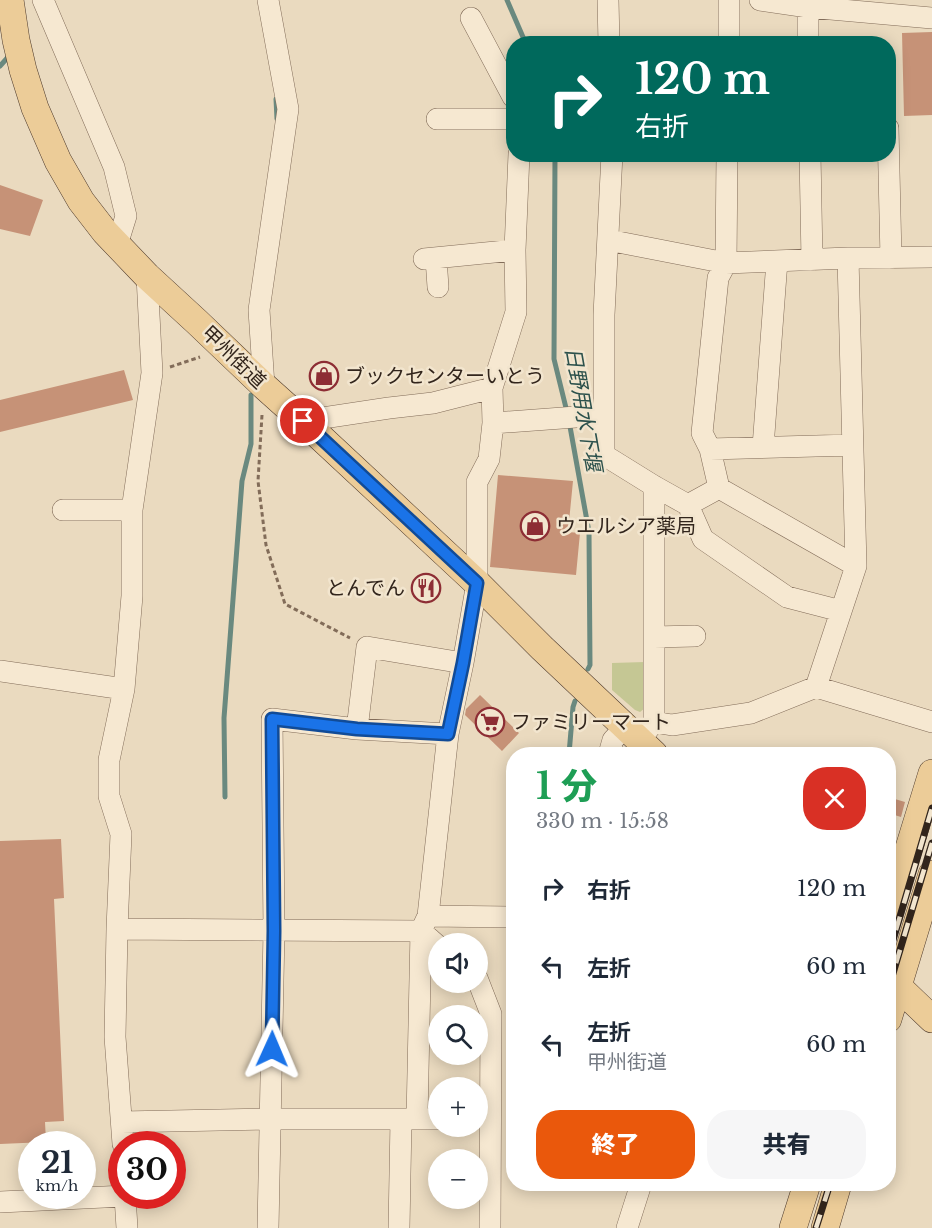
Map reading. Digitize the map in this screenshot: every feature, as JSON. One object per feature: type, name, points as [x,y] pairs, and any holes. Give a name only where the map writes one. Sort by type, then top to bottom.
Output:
[{"type":"main road","name":"甲州街道","points":[[10,0],[18,50],[35,108],[58,161],[81,201],[105,232],[147,276],[477,583],[542,648],[643,736]]},
{"type":"main road","points":[[896,890],[932,773]]},
{"type":"main road","points":[[896,974],[932,874]]},
{"type":"main road","points":[[896,985],[932,1019]]},
{"type":"main road","points":[[793,1228],[805,1191]]},
{"type":"main road","points":[[825,1228],[836,1191]]},
{"type":"street","points":[[43,0],[114,167],[126,216],[117,245]]},
{"type":"street","points":[[264,387],[259,310],[288,109],[268,0]]},
{"type":"street","points":[[608,0],[609,36]]},
{"type":"street","points":[[729,0],[729,36]]},
{"type":"street","points":[[760,0],[808,7],[932,18]]},
{"type":"street","points":[[808,7],[808,36]]},
{"type":"street","points":[[471,18],[506,84]]},
{"type":"street","points":[[437,119],[506,119]]},
{"type":"street","points":[[399,1228],[424,924],[448,734],[477,583],[477,482],[489,459],[493,423],[492,388],[516,312],[515,250],[519,162]]},
{"type":"street","points":[[612,162],[604,315],[604,455],[688,505],[703,539],[787,597],[842,611]]},
{"type":"street","points":[[727,162],[726,263],[718,278],[702,433],[710,449],[719,489],[856,566]]},
{"type":"street","points":[[810,162],[812,260]]},
{"type":"street","points":[[889,162],[891,258]]},
{"type":"street","points":[[608,240],[726,263],[932,257]]},
{"type":"street","points":[[438,287],[430,259],[515,250]]},
{"type":"street","points":[[816,687],[856,566],[848,258]]},
{"type":"street","points":[[763,447],[777,261]]},
{"type":"street","points":[[122,1131],[115,1036],[121,834],[109,796],[109,760],[124,689],[132,596],[132,510],[152,373],[147,276]]},
{"type":"street","points":[[303,421],[433,403],[492,388]]},
{"type":"street","points":[[493,423],[603,415]]},
{"type":"street","points":[[710,449],[852,445]]},
{"type":"street","points":[[643,736],[654,637],[654,486]]},
{"type":"street","points":[[688,505],[719,489]]},
{"type":"street","points":[[63,510],[132,510]]},
{"type":"street","points":[[654,637],[695,636]]},
{"type":"street","points":[[357,729],[367,647],[463,663]]},
{"type":"street","points":[[0,671],[124,689]]},
{"type":"street","points":[[611,747],[613,740],[643,736],[672,725],[751,713],[816,687],[932,722]]},
{"type":"street","points":[[268,1228],[274,931],[272,719],[357,729],[448,734]]},
{"type":"street","points":[[117,929],[274,931],[506,918]]},
{"type":"street","points":[[424,924],[430,933]]},
{"type":"street","points":[[483,993],[492,1014],[487,1077]]},
{"type":"street","points":[[122,1122],[428,1119]]},
{"type":"street","points":[[485,1137],[490,1228]]},
{"type":"street","points":[[627,1228],[639,1191]]},
{"type":"street","points":[[0,1202],[108,1197]]},
{"type":"street","points":[[126,1209],[127,1228]]},
{"type":"path","points":[[152,373],[225,348]]},
{"type":"path","points":[[264,387],[258,481],[266,545],[285,604],[367,647]]},
{"type":"green space","points":[[645,662],[645,708],[640,712],[612,690],[612,663]]},
{"type":"building","points":[[932,32],[932,115],[904,116],[902,33]]},
{"type":"building","points":[[0,185],[43,200],[30,236],[0,229]]},
{"type":"building","points":[[124,370],[133,400],[0,432],[0,400]]},
{"type":"building","points":[[498,475],[573,481],[568,532],[580,533],[576,575],[490,567]]},
{"type":"building","points":[[480,695],[519,733],[502,751],[465,715],[466,709]]},
{"type":"building","points":[[896,799],[905,802],[901,817],[896,815]]},
{"type":"building","points":[[61,839],[64,898],[54,899],[64,1121],[45,1122],[45,1131],[18,1131],[18,1143],[0,1144],[0,841]]},
{"type":"waterway","name":"日野用水下堰","points":[[507,0],[523,36]]},
{"type":"waterway","points":[[0,66],[9,56]]},
{"type":"waterway","name":"日野用水下堰","points":[[276,99],[277,119]]},
{"type":"waterway","name":"日野用水下堰","points":[[555,162],[554,359],[567,412]]},
{"type":"waterway","name":"日野用水下堰","points":[[225,797],[224,718],[242,481],[251,444],[251,395]]},
{"type":"waterway","name":"日野用水下堰","points":[[569,421],[589,532],[590,665],[588,669]]},
{"type":"waterway","name":"日野用水下堰","points":[[570,747],[575,701]]},
{"type":"railway","points":[[896,930],[932,808]]},
{"type":"railway","points":[[896,963],[932,843]]},
{"type":"railway","points":[[816,1228],[828,1191]]},
{"type":"place","name":"ブックセンターいとう","points":[[324,376]]},
{"type":"place","name":"ウエルシア薬局","points":[[535,526]]},
{"type":"place","name":"とんでん","points":[[426,588]]},
{"type":"place","name":"ファミリーマート","points":[[490,722]]},
{"type":"route","points":[[272,1049],[274,931],[272,719],[357,729],[448,734],[477,583],[303,421]]}]
